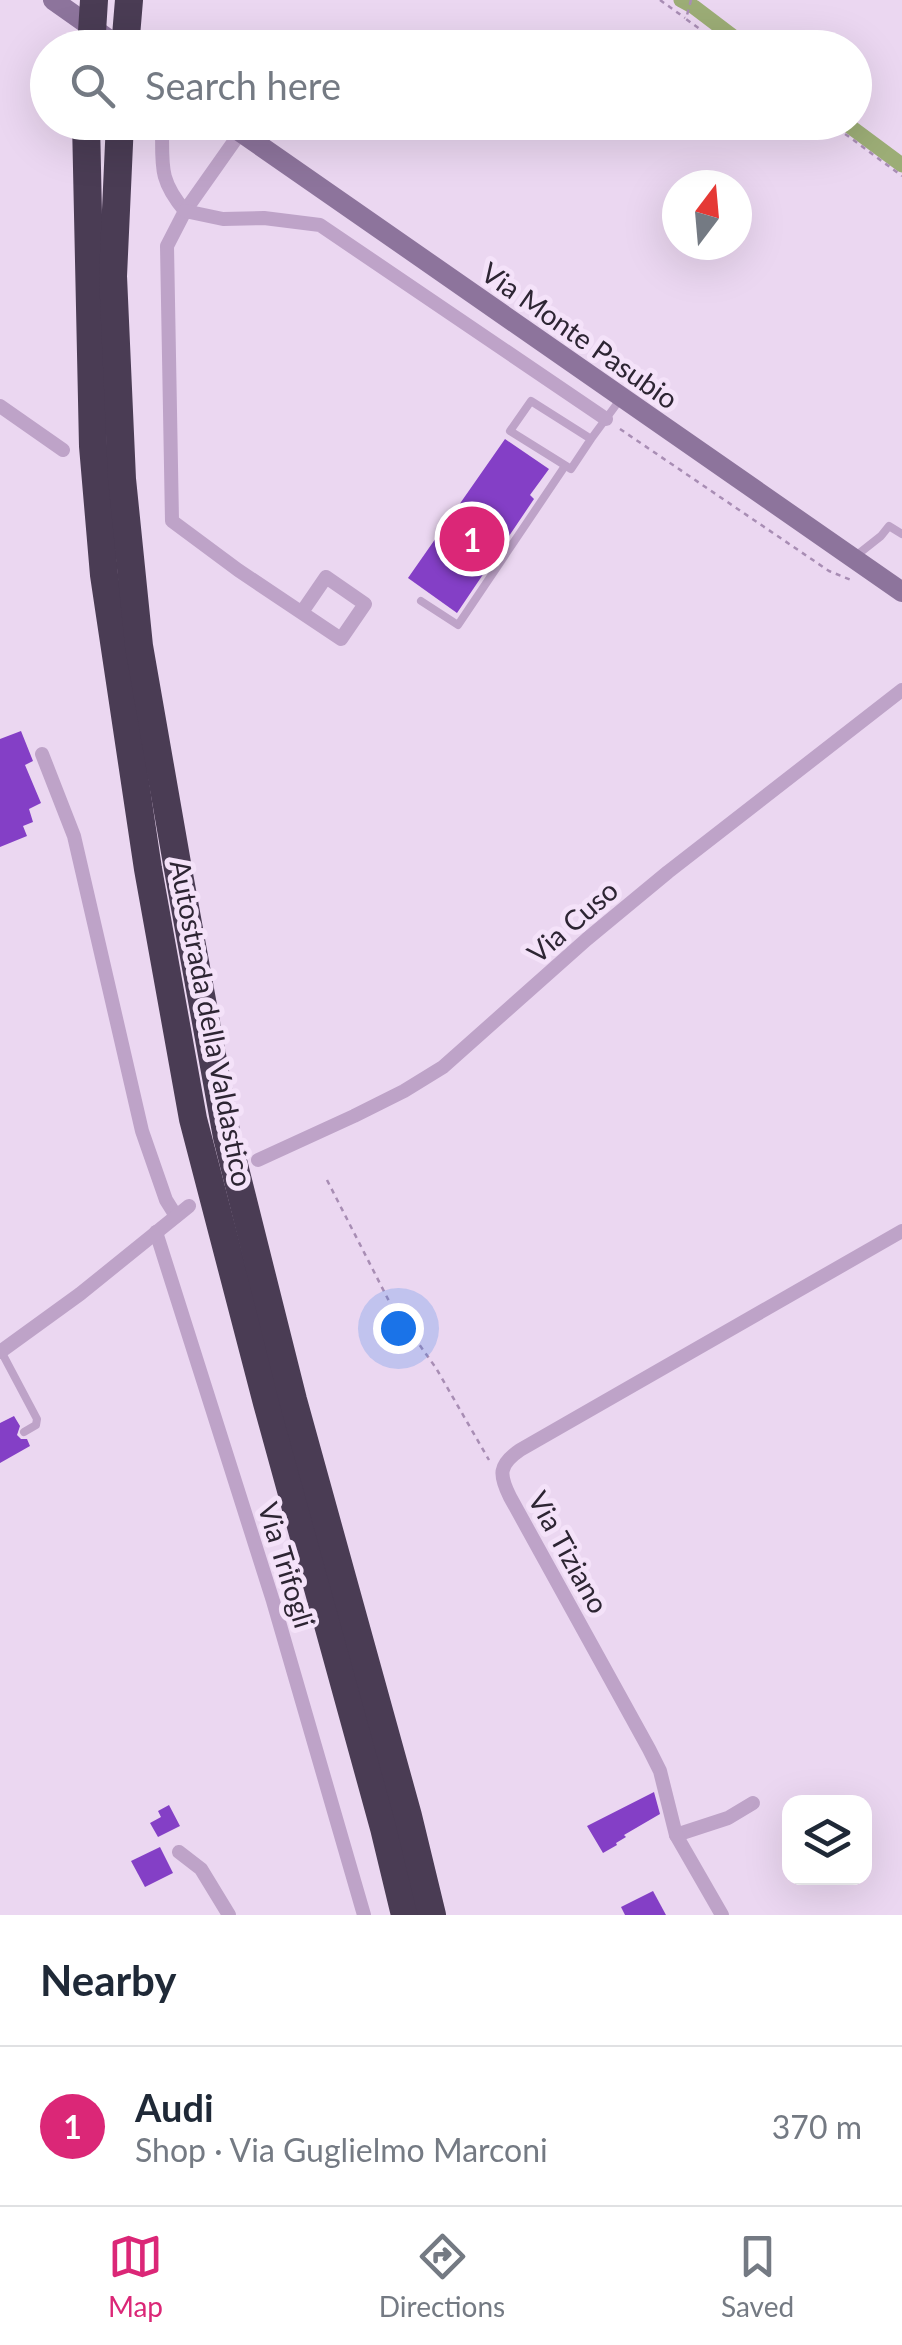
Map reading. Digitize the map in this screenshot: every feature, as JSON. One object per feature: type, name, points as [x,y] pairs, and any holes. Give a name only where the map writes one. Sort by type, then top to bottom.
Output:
[{"type":"highway","points":[[92,30],[94,0]]},
{"type":"highway","points":[[125,30],[128,0]]},
{"type":"highway","name":"Autostrada della Valdastico","points":[[86,140],[93,446],[104,575],[127,646],[178,869],[228,1138],[293,1400],[432,1915]]},
{"type":"highway","name":"Autostrada della Valdastico","points":[[119,140],[113,276],[132,774],[193,1119],[406,1915]]},
{"type":"main road","points":[[53,0],[97,30]]},
{"type":"main road","name":"Via Monte Pasubio","points":[[250,140],[902,592]]},
{"type":"street","points":[[162,140],[163,179],[186,211]]},
{"type":"street","points":[[226,140],[167,246],[172,521],[238,570],[341,639],[365,604],[326,577],[302,612]]},
{"type":"street","name":"Via Monte Pasubio","points":[[186,211],[223,219],[264,218],[320,225],[606,419]]},
{"type":"street","points":[[0,406],[63,450]]},
{"type":"street","name":"Via Cuso","points":[[258,1160],[404,1091],[443,1067],[668,872],[902,690]]},
{"type":"street","points":[[42,754],[74,836],[142,1131],[166,1200],[176,1216]]},
{"type":"street","points":[[0,1351],[80,1294],[189,1206]]},
{"type":"street","name":"Via Tiziano","points":[[722,1915],[676,1835],[660,1771],[632,1714],[510,1497],[502,1480],[502,1468],[520,1450],[902,1231]]},
{"type":"street","name":"Via Trifogli","points":[[156,1232],[284,1639],[364,1915]]},
{"type":"street","points":[[676,1835],[728,1818],[753,1803]]},
{"type":"street","points":[[179,1852],[201,1869],[229,1915]]},
{"type":"lane","points":[[591,439],[530,402],[510,431],[571,469],[622,397]]},
{"type":"lane","points":[[420,602],[458,625],[566,466]]},
{"type":"lane","points":[[853,558],[890,526],[902,534]]},
{"type":"lane","points":[[0,1351],[36,1419],[36,1424],[24,1432]]},
{"type":"path","points":[[660,0],[701,30]]},
{"type":"path","points":[[686,19],[691,0]]},
{"type":"path","points":[[853,140],[902,176]]},
{"type":"path","points":[[606,419],[830,570],[861,584]]},
{"type":"path","points":[[327,1180],[391,1305],[436,1368],[487,1458],[502,1468]]},
{"type":"building","points":[[505,439],[549,469],[530,495],[534,499],[457,613],[408,578]]},
{"type":"building","points":[[21,731],[33,761],[25,765],[41,803],[29,809],[33,822],[23,826],[27,836],[0,847],[0,739]]},
{"type":"building","points":[[14,1416],[20,1426],[17,1435],[27,1439],[30,1446],[0,1463],[0,1423]]},
{"type":"building","points":[[654,1792],[660,1814],[603,1853],[587,1826]]},
{"type":"building","points":[[169,1805],[180,1826],[158,1837],[150,1823],[161,1817],[158,1811]]},
{"type":"building","points":[[160,1847],[173,1873],[145,1887],[131,1861]]},
{"type":"building","points":[[653,1891],[666,1915],[625,1915],[621,1907]]},
{"type":"waterway","points":[[681,0],[724,30]]},
{"type":"waterway","points":[[868,140],[902,165]]},
{"type":"place","name":"Audi","points":[[472,539]]}]
